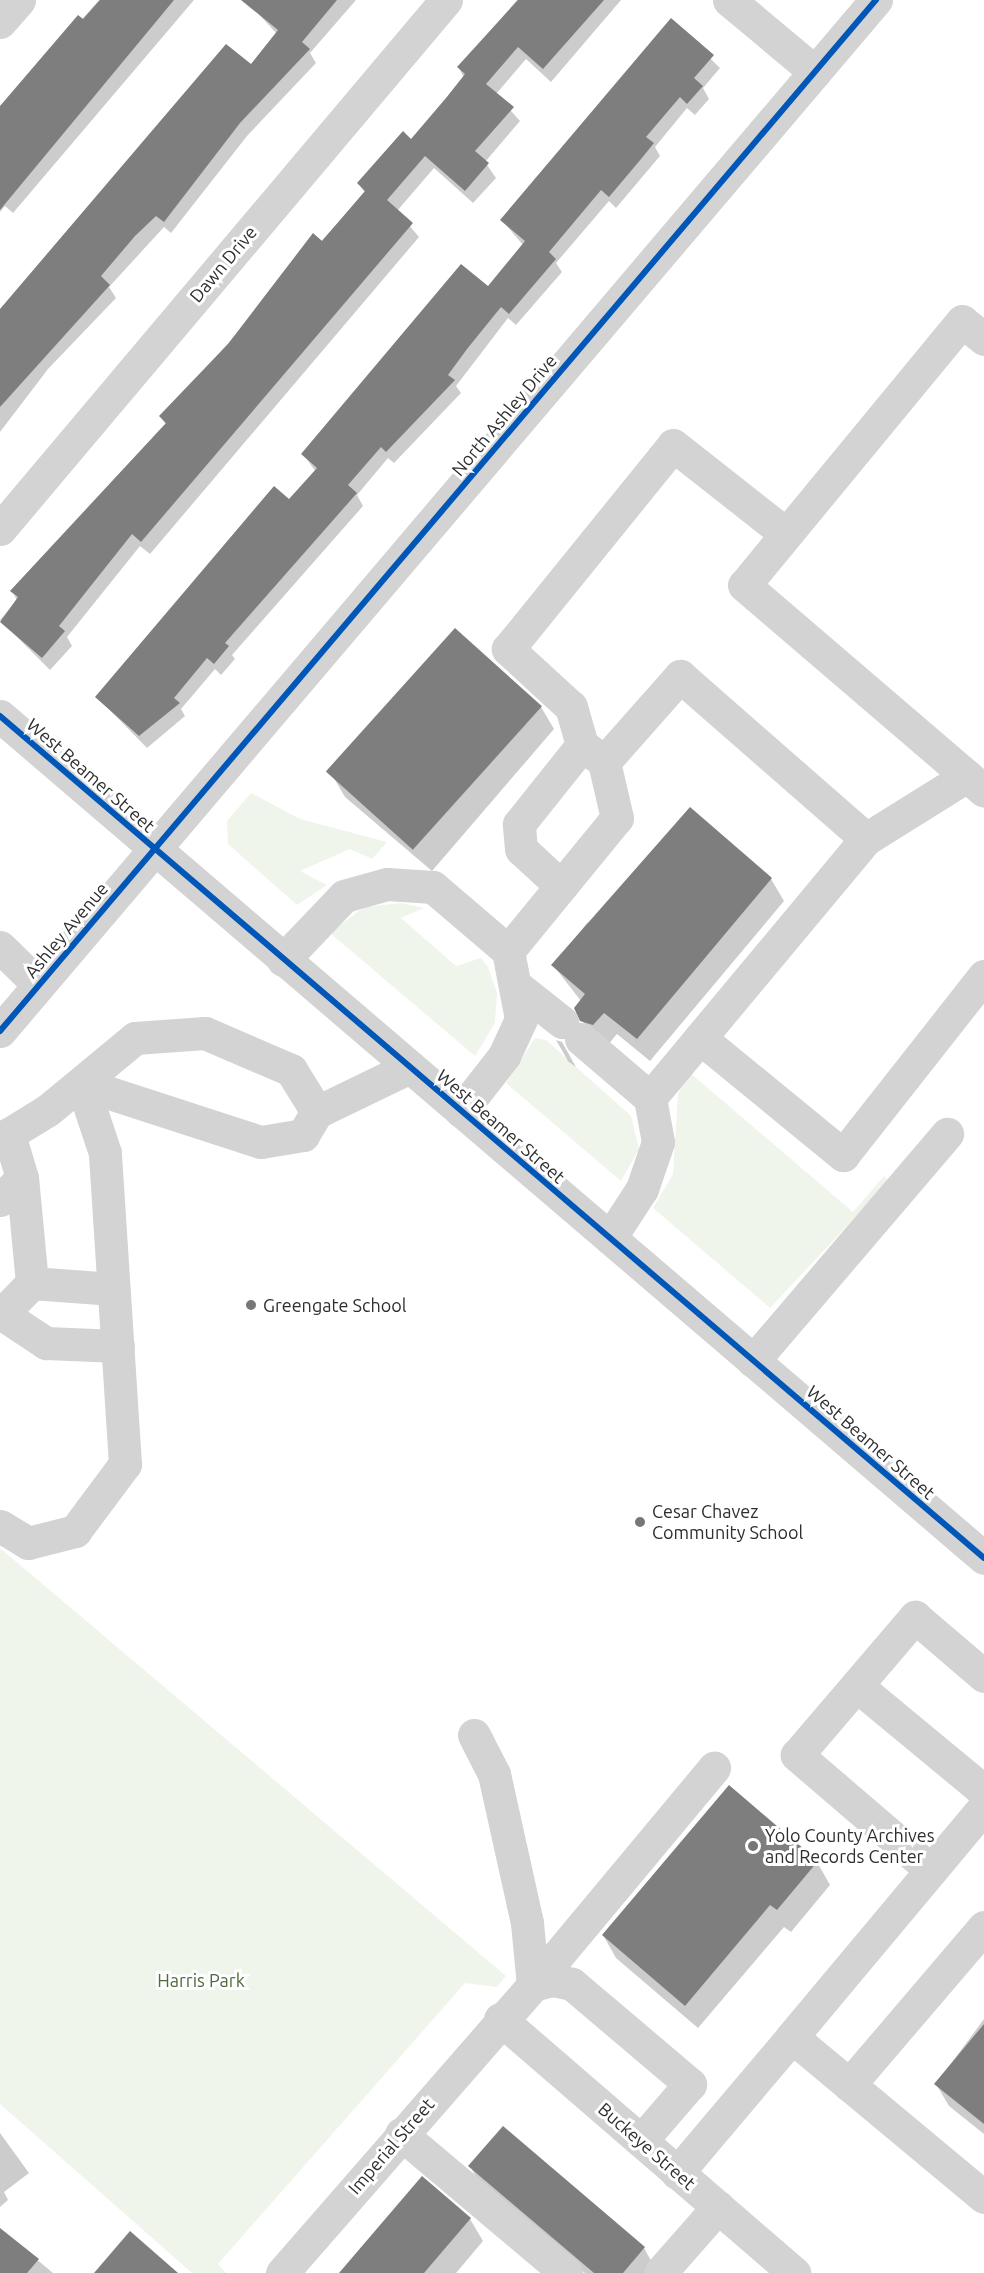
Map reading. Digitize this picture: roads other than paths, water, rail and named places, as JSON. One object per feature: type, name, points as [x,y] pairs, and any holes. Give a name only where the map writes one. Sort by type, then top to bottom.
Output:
[{"type":"street","points":[[0,22],[19,0]]},
{"type":"street","name":"Dawn Drive","points":[[0,529],[446,0]]},
{"type":"street","points":[[729,0],[815,72]]},
{"type":"street","name":"North Ashley Drive","points":[[154,849],[876,0]]},
{"type":"street","points":[[650,1098],[866,839],[975,784],[744,585],[962,321],[984,339]]},
{"type":"street","points":[[508,951],[617,818],[593,754],[571,707],[508,649],[673,445],[785,533]]},
{"type":"street","points":[[561,886],[521,849],[519,824],[680,676],[866,839]]},
{"type":"street","name":"West Beamer Street","points":[[0,716],[984,1558]]},
{"type":"street","name":"Ashley Avenue","points":[[0,1031],[154,849]]},
{"type":"street","points":[[284,960],[344,896],[387,884],[433,887],[508,951],[521,1019],[504,1056],[460,1111]]},
{"type":"street","points":[[0,947],[39,985]]},
{"type":"street","points":[[700,1038],[843,1155],[984,976]]},
{"type":"street","points":[[515,985],[650,1098],[658,1142],[642,1189],[610,1238]]},
{"type":"street","points":[[32,1282],[11,1189],[4,1130],[82,1084],[135,1038],[205,1033],[291,1070],[317,1112]]},
{"type":"street","points":[[82,1084],[261,1142],[303,1135],[317,1112],[410,1067]]},
{"type":"street","points":[[0,1526],[28,1543],[75,1531],[126,1464],[105,1153],[82,1084]]},
{"type":"street","points":[[753,1361],[947,1134]]},
{"type":"street","points":[[32,1282],[113,1289]]},
{"type":"street","points":[[32,1282],[1,1315],[46,1343],[118,1346]]},
{"type":"street","points":[[931,1870],[797,1755],[915,1617],[984,1676]]},
{"type":"street","points":[[677,2173],[983,1807],[857,1686]]},
{"type":"street","points":[[474,1735],[494,1774],[527,1923],[534,1985],[552,1980],[579,1989],[690,2084],[641,2141]]},
{"type":"street","name":"Imperial Street","points":[[282,2273],[500,2019],[534,1985],[714,1768]]},
{"type":"street","points":[[849,2085],[984,1927]]},
{"type":"street","name":"Buckeye Street","points":[[500,2019],[794,2273]]},
{"type":"street","points":[[792,2037],[984,2197]]},
{"type":"street","points":[[401,2134],[566,2273]]},
{"type":"street","points":[[660,2273],[718,2207]]},
{"type":"place","name":"Greengate School","points":[[251,1305]]},
{"type":"place","name":"Cesar Chavez Community School","points":[[640,1522]]},
{"type":"place","name":"Yolo County Archives and Records Center","points":[[753,1846]]},
{"type":"park label","name":"Harris Park","points":[[201,1980]]}]
